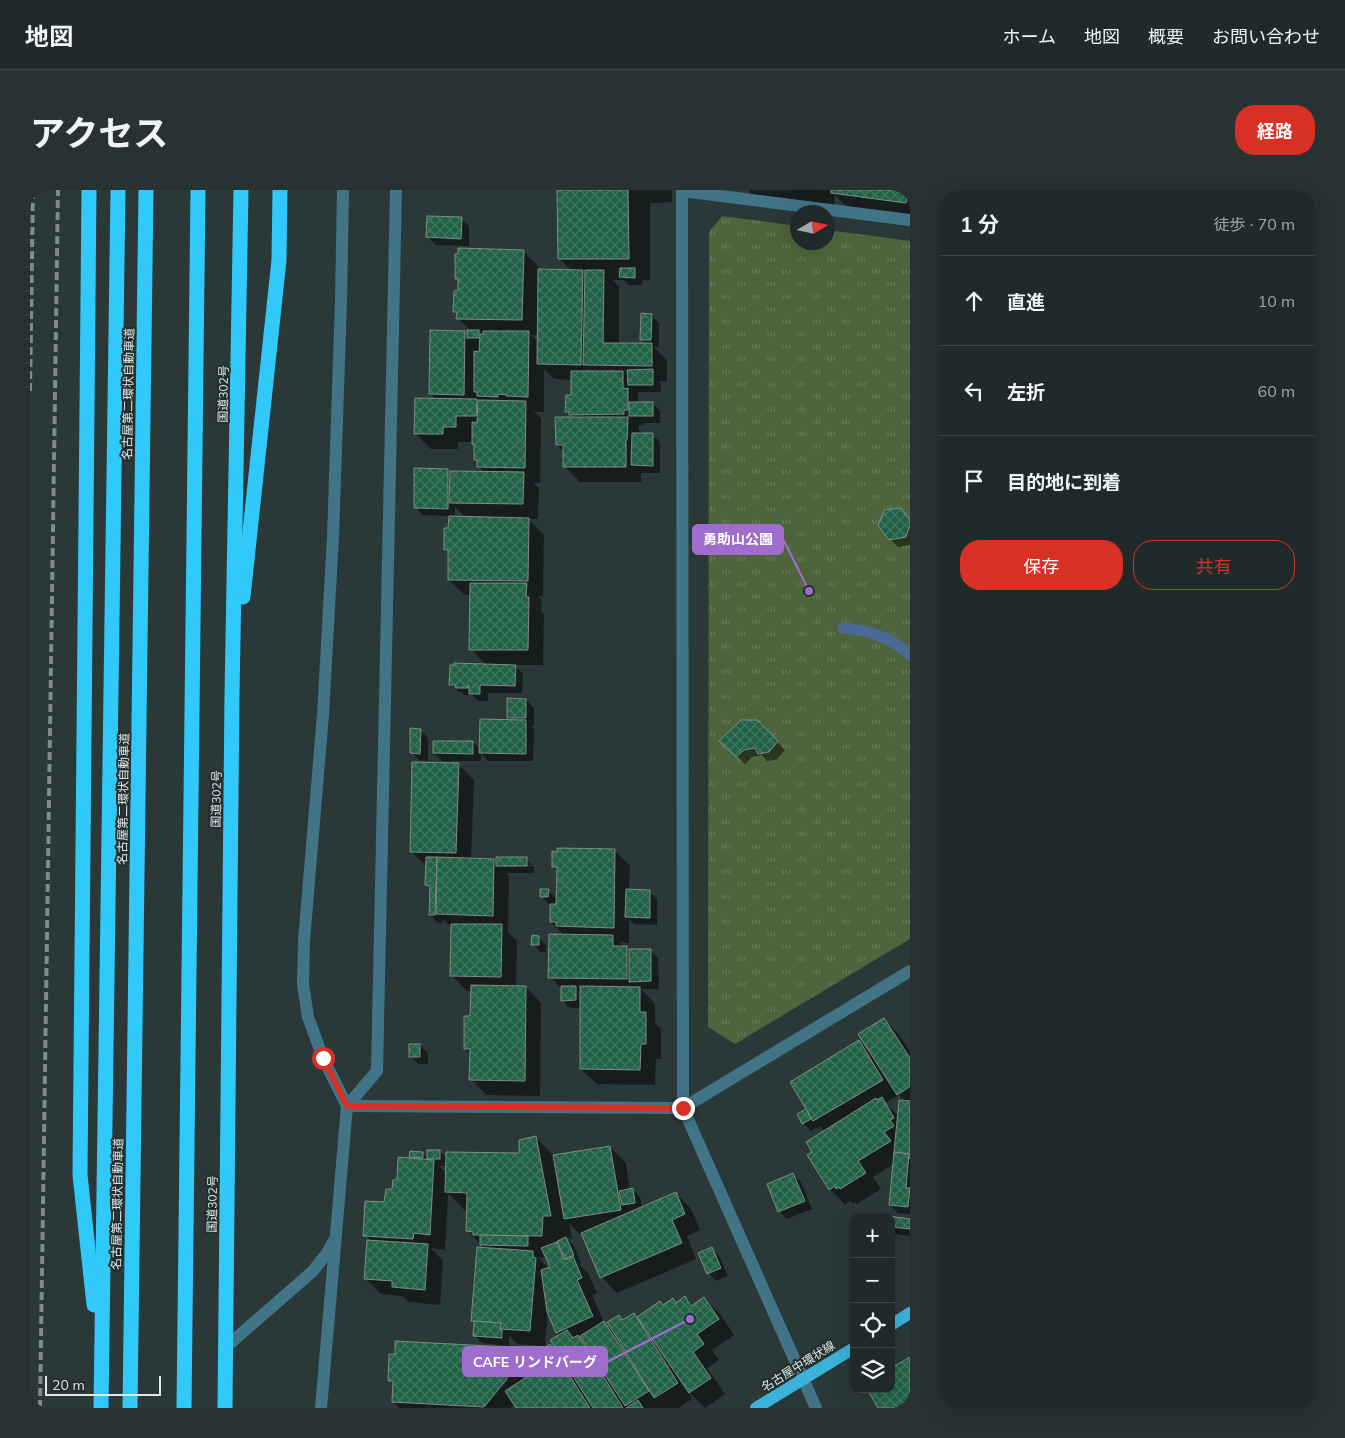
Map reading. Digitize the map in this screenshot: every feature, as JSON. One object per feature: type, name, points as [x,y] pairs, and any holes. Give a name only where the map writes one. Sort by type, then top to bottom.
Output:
[{"type":"highway","points":[[89,190],[80,1175],[102,1372]]},
{"type":"highway","points":[[101,1408],[118,190]]},
{"type":"highway","name":"名古屋第二環状自動車道","points":[[130,1408],[146,190]]},
{"type":"highway","points":[[184,1408],[198,190]]},
{"type":"highway","name":"国道302号","points":[[225,1408],[232,695],[241,190]]},
{"type":"highway","points":[[232,695],[279,260],[280,190]]},
{"type":"main road","points":[[895,1323],[910,1314]]},
{"type":"main road","name":"名古屋中環状線","points":[[756,1408],[850,1350]]},
{"type":"street","points":[[321,1408],[347,1106],[323,1058],[308,1017],[303,984],[304,941],[323,715],[333,537],[341,301],[342,190]]},
{"type":"street","points":[[347,1106],[377,1070],[396,190]]},
{"type":"street","points":[[816,1408],[683,1108],[682,190],[910,220]]},
{"type":"street","points":[[347,1106],[683,1108],[910,971]]},
{"type":"street","points":[[226,1346],[312,1271],[327,1253],[336,1236]]},
{"type":"green space","points":[[722,216],[790,225],[790,250],[835,250],[835,231],[910,241],[910,939],[735,1044],[708,1027],[709,232]]},
{"type":"building","points":[[557,190],[628,190],[629,259],[558,259]]},
{"type":"building","points":[[831,190],[908,190],[906,203],[831,193]]},
{"type":"building","points":[[427,216],[462,217],[461,239],[426,237]]},
{"type":"building","points":[[458,248],[524,250],[522,320],[456,319],[457,312],[453,312],[454,291],[458,290],[458,279],[455,279],[455,254],[458,254]]},
{"type":"building","points":[[620,268],[635,268],[635,278],[619,277]]},
{"type":"building","points":[[538,269],[583,270],[581,365],[537,364]]},
{"type":"building","points":[[585,270],[604,270],[603,343],[652,343],[652,366],[583,365]]},
{"type":"building","points":[[641,313],[652,314],[651,340],[640,340]]},
{"type":"building","points":[[430,330],[465,331],[464,395],[429,394]]},
{"type":"building","points":[[467,330],[479,330],[479,338],[467,338]]},
{"type":"building","points":[[483,331],[529,331],[528,397],[498,394],[498,397],[477,396],[477,392],[474,392],[474,351],[479,352],[480,334],[483,334]]},
{"type":"building","points":[[653,369],[653,385],[628,385],[627,370]]},
{"type":"building","points":[[571,371],[623,371],[623,389],[628,388],[628,410],[624,410],[624,414],[569,415],[569,412],[565,412],[566,395],[571,395]]},
{"type":"building","points":[[415,398],[477,399],[476,416],[456,416],[456,427],[443,427],[443,434],[414,434]]},
{"type":"building","points":[[478,400],[526,401],[525,468],[477,467],[477,460],[474,460],[474,445],[472,444],[472,422],[477,423]]},
{"type":"building","points":[[629,402],[653,402],[653,416],[629,416]]},
{"type":"building","points":[[555,417],[628,417],[626,467],[563,467],[563,445],[556,445]]},
{"type":"building","points":[[632,433],[653,433],[653,466],[631,465]]},
{"type":"building","points":[[414,468],[448,469],[448,509],[414,508]]},
{"type":"building","points":[[450,471],[524,472],[523,504],[449,503]]},
{"type":"building","points":[[901,508],[910,519],[906,537],[889,540],[878,526],[884,510]]},
{"type":"building","points":[[449,516],[529,518],[528,581],[448,580],[448,550],[444,550],[444,528],[448,528]]},
{"type":"building","points":[[470,583],[527,583],[526,597],[529,597],[528,650],[469,650]]},
{"type":"building","points":[[454,663],[516,665],[515,686],[480,685],[480,694],[469,694],[468,685],[468,688],[455,688],[455,685],[449,685],[450,665],[454,665]]},
{"type":"building","points":[[507,698],[526,699],[526,718],[507,718]]},
{"type":"building","points":[[480,719],[526,720],[526,754],[479,753]]},
{"type":"building","points":[[741,720],[757,720],[778,741],[769,752],[758,754],[755,748],[744,750],[736,757],[719,741]]},
{"type":"building","points":[[410,728],[421,729],[420,754],[410,753]]},
{"type":"building","points":[[433,741],[473,741],[473,754],[433,753]]},
{"type":"building","points":[[412,762],[459,763],[456,853],[410,852]]},
{"type":"building","points":[[557,848],[615,849],[614,928],[556,926],[556,922],[550,922],[550,904],[556,904],[557,867],[552,867],[552,851],[557,852]]},
{"type":"building","points":[[426,857],[437,857],[435,915],[429,915],[430,886],[425,885]]},
{"type":"building","points":[[437,857],[494,859],[493,916],[436,914]]},
{"type":"building","points":[[496,857],[527,857],[527,866],[496,866]]},
{"type":"building","points":[[540,889],[549,889],[548,897],[540,897]]},
{"type":"building","points":[[626,889],[650,890],[650,918],[625,917]]},
{"type":"building","points":[[451,924],[502,924],[501,977],[450,976]]},
{"type":"building","points":[[549,934],[613,935],[613,946],[627,946],[627,979],[548,978]]},
{"type":"building","points":[[532,935],[539,936],[539,945],[531,945]]},
{"type":"building","points":[[629,949],[651,949],[651,981],[629,982]]},
{"type":"building","points":[[471,985],[526,986],[525,1081],[469,1080],[470,1049],[464,1049],[464,1016],[470,1016]]},
{"type":"building","points":[[561,986],[576,986],[576,1000],[561,1001]]},
{"type":"building","points":[[580,986],[640,987],[640,1012],[646,1012],[646,1044],[641,1044],[640,1070],[580,1069]]},
{"type":"building","points":[[884,1018],[910,1058],[910,1086],[897,1095],[858,1034]]},
{"type":"building","points":[[859,1040],[883,1080],[813,1121],[790,1082]]},
{"type":"building","points":[[409,1044],[420,1044],[420,1057],[409,1057]]},
{"type":"building","points":[[882,1097],[894,1118],[890,1120],[894,1126],[884,1132],[891,1141],[858,1161],[866,1173],[840,1189],[839,1187],[836,1189],[835,1186],[829,1190],[807,1155],[812,1152],[806,1142],[876,1098],[877,1100]]},
{"type":"building","points":[[899,1100],[910,1101],[910,1158],[908,1158],[909,1154],[894,1152]]},
{"type":"building","points":[[806,1109],[811,1119],[802,1124],[797,1114]]},
{"type":"building","points":[[536,1136],[551,1216],[543,1216],[542,1236],[473,1235],[473,1232],[466,1231],[467,1193],[445,1192],[446,1152],[519,1153],[519,1140]]},
{"type":"building","points":[[610,1146],[621,1210],[564,1219],[553,1155]]},
{"type":"building","points":[[427,1150],[440,1150],[440,1159],[427,1159]]},
{"type":"building","points":[[410,1151],[423,1152],[423,1158],[409,1157]]},
{"type":"building","points":[[894,1152],[909,1154],[906,1188],[910,1188],[908,1207],[889,1205]]},
{"type":"building","points":[[398,1157],[434,1160],[430,1235],[414,1233],[413,1239],[363,1236],[365,1201],[384,1202],[386,1189],[392,1189],[393,1180],[397,1180]]},
{"type":"building","points":[[793,1173],[805,1201],[778,1212],[767,1184]]},
{"type":"building","points":[[633,1188],[635,1203],[622,1205],[619,1191]]},
{"type":"building","points":[[676,1192],[685,1214],[672,1220],[682,1243],[600,1278],[581,1233]]},
{"type":"building","points":[[895,1217],[910,1219],[910,1229],[895,1227]]},
{"type":"building","points":[[480,1235],[528,1236],[528,1246],[480,1245]]},
{"type":"building","points":[[566,1237],[574,1255],[565,1259],[557,1241]]},
{"type":"building","points":[[367,1240],[428,1244],[425,1290],[392,1287],[392,1281],[364,1279]]},
{"type":"building","points":[[557,1242],[564,1260],[573,1256],[582,1278],[577,1280],[593,1316],[556,1333],[547,1312],[541,1270],[550,1267],[541,1248]]},
{"type":"building","points":[[477,1247],[533,1251],[533,1257],[536,1258],[530,1331],[500,1329],[501,1323],[471,1321]]},
{"type":"building","points":[[712,1247],[721,1268],[707,1274],[698,1253]]},
{"type":"building","points":[[685,1296],[691,1306],[704,1297],[719,1319],[697,1334],[704,1344],[693,1352],[711,1378],[689,1393],[637,1317],[660,1301],[663,1305],[673,1298],[676,1303]]},
{"type":"building","points":[[634,1313],[678,1383],[654,1398],[607,1322],[619,1315],[622,1320]]},
{"type":"building","points":[[474,1321],[501,1323],[502,1338],[473,1336]]},
{"type":"building","points":[[604,1321],[649,1391],[625,1406],[580,1336]]},
{"type":"building","points":[[567,1330],[573,1338],[578,1335],[623,1408],[593,1408],[550,1340]]},
{"type":"building","points":[[395,1341],[508,1347],[507,1379],[484,1407],[392,1402],[393,1381],[388,1381],[389,1354],[395,1354]]},
{"type":"building","points":[[550,1344],[590,1408],[516,1408],[505,1391],[544,1366],[536,1353]]},
{"type":"building","points":[[910,1357],[910,1408],[878,1408],[869,1393],[895,1393],[895,1366]]},
{"type":"building","points":[[638,1400],[643,1408],[626,1408]]},
{"type":"waterway","points":[[843,628],[887,639],[910,655]]},
{"type":"railway","points":[[30,391],[33,190]]},
{"type":"railway","points":[[40,1408],[58,190]]},
{"type":"place","name":"勇助山公園","points":[[809,591]]},
{"type":"place","name":"CAFE リンドバーグ","points":[[690,1319]]},
{"type":"route","points":[[323,1058],[347,1106],[683,1108]]}]
